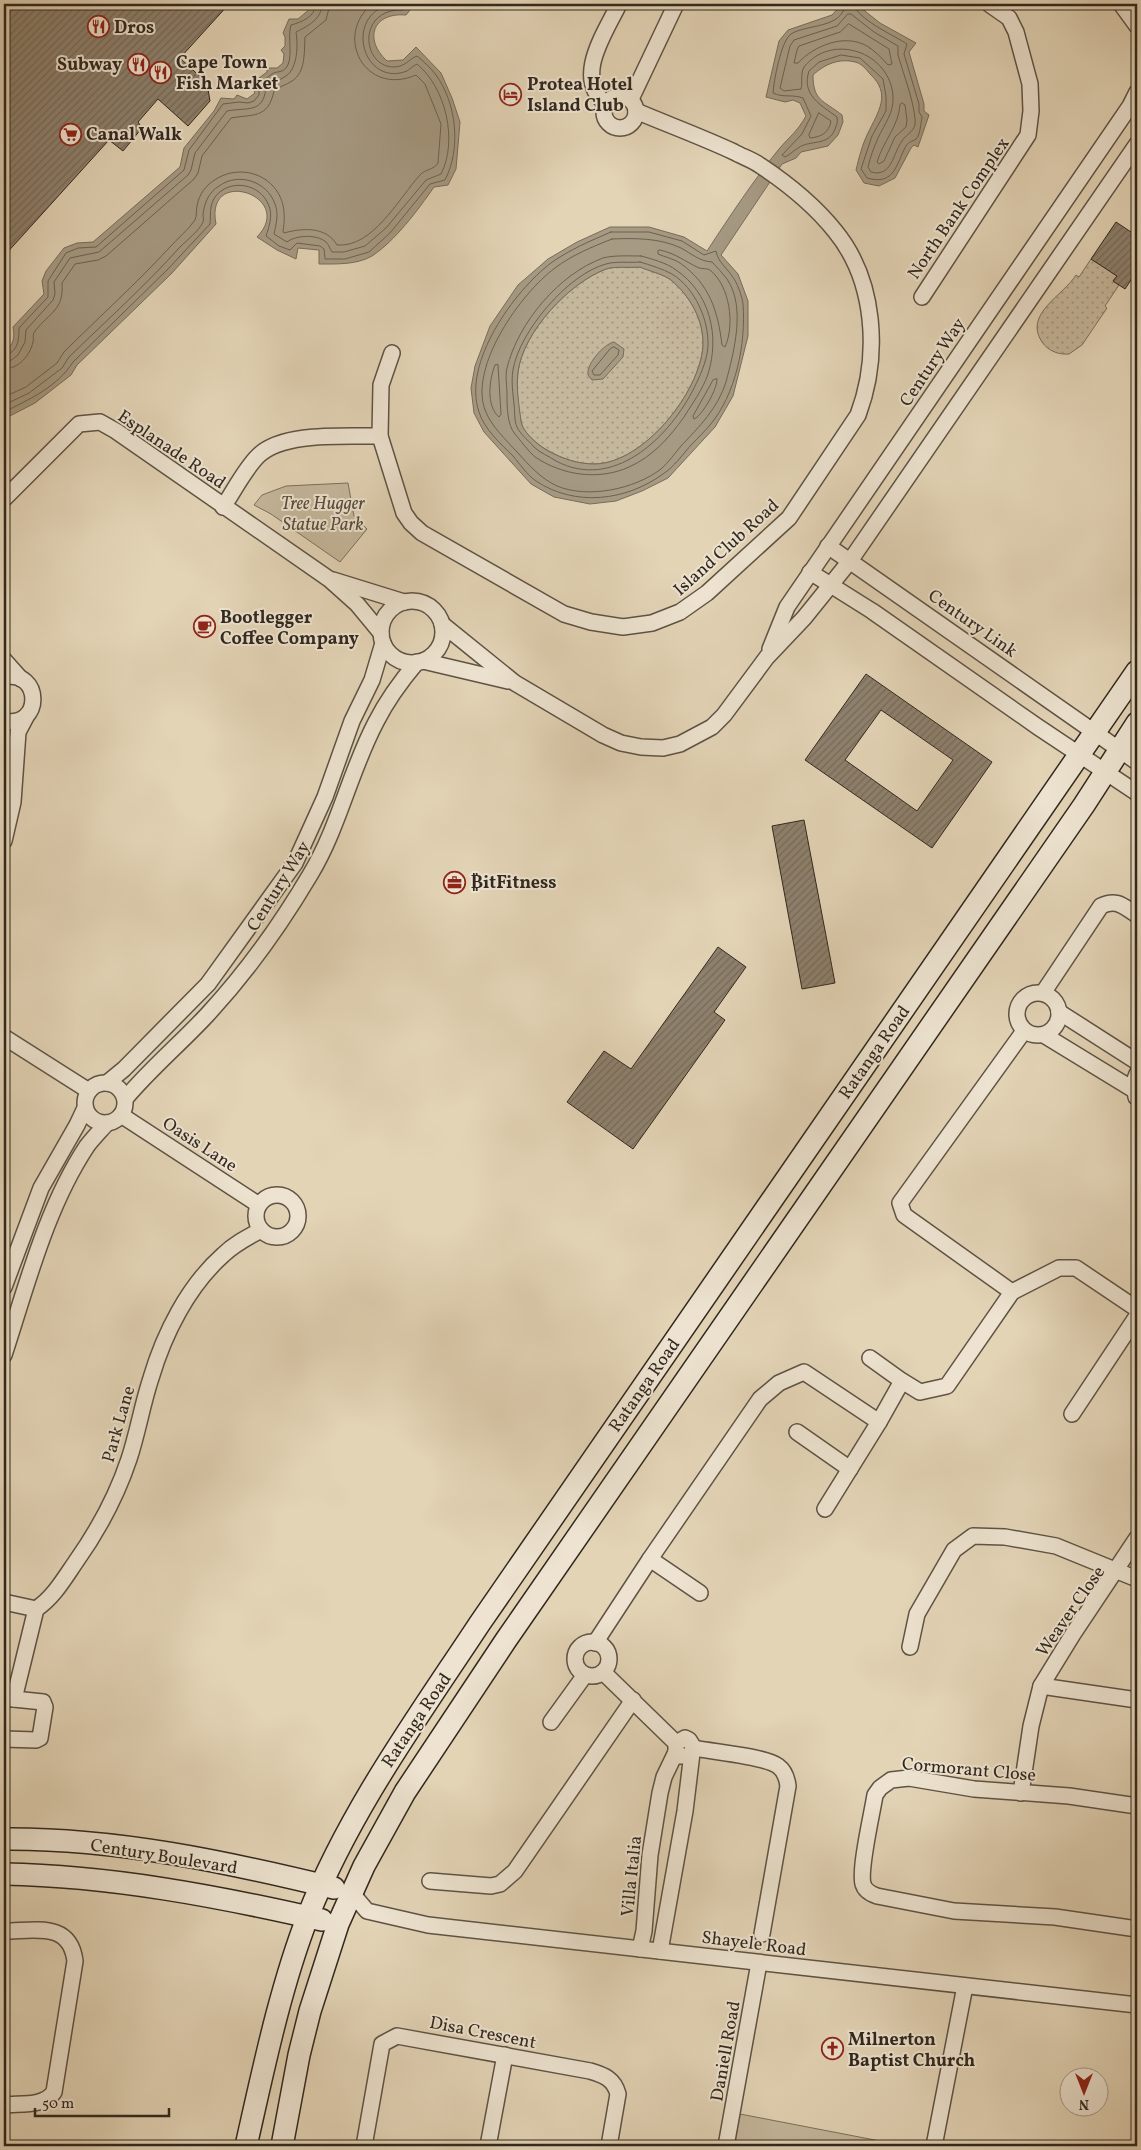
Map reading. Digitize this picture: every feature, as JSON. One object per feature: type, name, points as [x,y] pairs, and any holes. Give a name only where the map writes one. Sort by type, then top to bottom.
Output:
[{"type":"main road","name":"Ratanga Road","points":[[246,2146],[270,2040],[308,1917],[322,1885],[378,1776],[480,1622],[1137,671]]},
{"type":"main road","name":"Ratanga Road","points":[[282,2146],[310,2011],[338,1924],[351,1892],[405,1792],[506,1640],[1084,805],[1137,724]]},
{"type":"main road","name":"Century Boulevard","points":[[4,1839],[109,1845],[236,1866],[351,1892]]},
{"type":"main road","name":"Century Boulevard","points":[[4,1874],[108,1880],[198,1894],[338,1924]]},
{"type":"main road","points":[[274,2146],[289,2109]]},
{"type":"street","points":[[606,104],[597,97],[592,88],[590,74],[595,54],[619,4]]},
{"type":"street","points":[[634,105],[626,96],[615,96],[606,104],[604,109],[607,121],[616,128],[628,126],[632,122],[634,105],[676,4]]},
{"type":"street","name":"North Bank Complex","points":[[922,297],[1028,135],[1031,111],[1030,84],[1016,32],[1009,18],[989,4]]},
{"type":"street","points":[[1121,4],[1137,26]]},
{"type":"street","name":"Century Way","points":[[767,657],[787,607],[1130,106],[1137,92]]},
{"type":"street","name":"Island Club Road","points":[[392,353],[381,385],[380,436],[404,513],[422,533],[564,614],[591,622],[623,627],[652,623],[680,612],[706,593],[789,518],[858,415],[865,396],[871,340],[868,302],[856,265],[836,232],[809,203],[760,165],[634,105]]},
{"type":"street","name":"Century Way","points":[[442,624],[515,683],[603,735],[621,743],[641,747],[663,748],[680,744],[712,727],[724,715],[767,657],[804,618],[850,561],[1137,144]]},
{"type":"street","name":"Esplanade Road","points":[[4,500],[63,437],[79,424],[100,422],[116,431],[329,579],[357,604],[382,638]]},
{"type":"street","points":[[228,510],[258,456],[267,450],[299,439],[380,436]]},
{"type":"street","name":"Century Link","points":[[828,546],[1137,762]]},
{"type":"street","points":[[810,572],[872,611],[1079,755],[1137,793]]},
{"type":"street","name":"Esplanade Road","points":[[329,579],[404,602]]},
{"type":"street","points":[[417,601],[430,606],[442,624],[441,644],[434,654],[420,662],[398,660],[388,652],[382,638],[382,624],[388,613],[395,606],[404,602],[417,601]]},
{"type":"street","name":"Century Way","points":[[107,1083],[124,1069],[208,984],[295,863],[325,796],[352,721],[372,680],[382,638]]},
{"type":"street","points":[[4,660],[21,679]]},
{"type":"street","name":"Century Way","points":[[125,1099],[145,1075],[223,997],[253,960],[295,899],[330,837],[375,723],[393,693],[420,662],[515,683]]},
{"type":"street","points":[[4,678],[15,676],[21,679],[27,683],[33,695],[32,708],[18,732],[13,802],[4,841]]},
{"type":"street","points":[[15,759],[12,742],[4,723],[14,722],[27,715]]},
{"type":"street","points":[[1043,993],[1101,906],[1110,902],[1116,902],[1137,916]]},
{"type":"street","points":[[1031,993],[1043,993],[1051,997],[1057,1004],[1059,1012],[1058,1022],[1052,1030],[1044,1034],[1034,1035],[1024,1031],[1017,1021],[1016,1010],[1021,999],[1031,993]]},
{"type":"street","points":[[1059,1012],[1137,1062]]},
{"type":"street","points":[[1012,1292],[904,1215],[900,1203],[1024,1031]]},
{"type":"street","points":[[1044,1034],[1135,1094]]},
{"type":"street","points":[[4,1037],[89,1091]]},
{"type":"street","points":[[1135,1094],[1134,1082],[1137,1074]]},
{"type":"street","points":[[4,1355],[36,1255],[58,1199],[88,1145],[107,1123],[121,1115],[124,1109],[125,1099],[118,1087],[107,1083],[97,1084],[89,1091],[85,1099],[85,1108],[88,1114],[95,1120],[107,1123]]},
{"type":"street","points":[[4,1287],[40,1188],[85,1108]]},
{"type":"street","name":"Oasis Lane","points":[[121,1115],[259,1205]]},
{"type":"street","points":[[283,1195],[295,1203],[299,1216],[295,1228],[285,1236],[272,1237],[261,1230],[256,1218],[259,1205],[269,1196],[283,1195]]},
{"type":"street","name":"Park Lane","points":[[36,1609],[54,1592],[81,1555],[110,1503],[131,1452],[155,1363],[178,1315],[197,1285],[222,1256],[241,1241],[261,1230]]},
{"type":"street","points":[[870,1358],[920,1392],[947,1386],[1012,1292],[1059,1268],[1076,1268],[1137,1308]]},
{"type":"street","points":[[1072,1414],[1137,1316]]},
{"type":"street","points":[[595,1643],[760,1399],[779,1383],[804,1372],[880,1422]]},
{"type":"street","points":[[825,1509],[880,1422],[902,1381]]},
{"type":"street","points":[[797,1432],[850,1468]]},
{"type":"street","points":[[910,1647],[917,1614],[954,1550],[973,1536],[1005,1537],[1056,1546],[1116,1571],[1137,1538]]},
{"type":"street","points":[[650,1559],[700,1593]]},
{"type":"street","name":"Weaver Close","points":[[1021,1793],[1041,1686],[1073,1634],[1116,1571],[1137,1579]]},
{"type":"street","points":[[4,1602],[36,1609],[9,1699],[44,1704],[42,1736],[36,1740],[4,1739]]},
{"type":"street","points":[[586,1643],[595,1643],[604,1648],[609,1660],[604,1672],[598,1676],[585,1675],[576,1665],[576,1652],[586,1643]]},
{"type":"street","points":[[604,1672],[633,1700],[684,1757],[693,1751],[765,1760],[778,1766],[787,1777],[788,1786],[762,1934]]},
{"type":"street","points":[[551,1722],[585,1675]]},
{"type":"street","points":[[1041,1686],[1137,1700]]},
{"type":"street","points":[[430,1881],[491,1886],[507,1878],[515,1871],[633,1700]]},
{"type":"street","name":"Villa Italia","points":[[640,1949],[658,1807],[664,1777],[676,1748]]},
{"type":"street","points":[[660,1951],[680,1843],[693,1751]]},
{"type":"street","name":"Cormorant Close","points":[[1137,1806],[1070,1796],[974,1789],[909,1778],[891,1780],[883,1785],[875,1795],[862,1872],[863,1885],[870,1893],[877,1896],[954,1911],[1055,1916],[1137,1929]]},
{"type":"street","points":[[653,1838],[680,1843]]},
{"type":"street","points":[[338,1924],[367,1912],[351,1892]]},
{"type":"street","name":"Shayele Road","points":[[367,1912],[428,1926],[1137,2005]]},
{"type":"street","points":[[4,1931],[57,1932],[65,1937],[72,1946],[75,1961],[54,2092],[50,2098],[42,2102],[4,2105]]},
{"type":"street","name":"Daniell Road","points":[[726,2146],[759,1963]]},
{"type":"street","points":[[934,2146],[965,1986]]},
{"type":"street","name":"Disa Crescent","points":[[364,2146],[382,2044],[390,2038],[402,2036],[590,2071],[604,2076],[616,2086],[618,2094],[609,2146]]},
{"type":"street","points":[[488,2146],[505,2055]]},
{"type":"green space","points":[[1091,259],[1117,276],[1113,281],[1119,285],[1105,306],[1107,308],[1082,345],[1069,354],[1054,352],[1042,342],[1038,332],[1041,314],[1076,275],[1079,277]]},
{"type":"green space","points":[[640,267],[660,274],[678,286],[690,301],[698,318],[703,336],[703,346],[700,364],[692,384],[666,422],[650,438],[632,452],[614,461],[595,464],[577,462],[545,449],[524,430],[518,403],[518,372],[529,341],[550,311],[577,285],[606,269]]},
{"type":"green space","name":"Tree Hugger Statue Park","points":[[348,483],[354,516],[367,529],[340,562],[271,514],[254,505],[262,495],[286,486]]},
{"type":"green space","points":[[740,2114],[906,2146],[734,2146]]},
{"type":"water","points":[[311,4],[415,4],[406,15],[395,15],[379,22],[375,29],[375,44],[387,61],[403,60],[416,47],[441,73],[460,122],[456,169],[448,185],[434,187],[398,234],[381,250],[360,261],[339,264],[319,264],[319,250],[298,248],[296,259],[277,250],[257,237],[266,222],[266,209],[258,199],[247,193],[234,191],[223,195],[216,206],[216,224],[172,273],[77,365],[71,375],[35,403],[4,419],[4,351],[10,347],[13,341],[13,327],[44,294],[42,281],[46,271],[64,248],[77,243],[93,242],[180,167],[184,148],[214,111],[221,98],[234,99],[237,95],[247,99],[255,93],[251,84],[267,72],[267,68],[277,68],[283,63],[284,54],[281,50],[285,46],[285,37],[283,33],[289,19],[298,19],[311,8]]},
{"type":"water","points":[[842,4],[856,4],[880,23],[916,43],[909,52],[924,104],[924,111],[929,115],[918,147],[914,145],[911,148],[895,178],[879,186],[864,183],[856,170],[864,142],[881,103],[882,96],[877,81],[865,68],[849,61],[832,63],[813,75],[813,84],[817,95],[824,103],[842,115],[843,122],[838,135],[828,146],[801,152],[796,158],[782,164],[721,255],[738,274],[748,301],[748,336],[733,396],[715,427],[668,478],[616,501],[590,504],[554,497],[531,484],[484,432],[474,413],[471,388],[475,366],[490,326],[518,285],[548,259],[577,242],[610,227],[649,227],[684,237],[707,251],[760,174],[806,116],[800,103],[793,100],[785,102],[766,97],[779,41],[788,30],[832,15]],"holes":[[[640,267],[671,280],[690,301],[698,318],[703,336],[700,364],[692,384],[666,422],[632,452],[614,461],[595,464],[565,459],[544,449],[524,430],[521,421],[517,378],[522,357],[538,326],[563,297],[577,285],[606,269]]]},
{"type":"water","points":[[614,342],[624,349],[623,357],[603,379],[592,380],[588,375],[590,365],[605,346]]},
{"type":"building","name":"Canal Walk","points":[[4,4],[229,4],[180,58],[207,83],[210,101],[188,126],[158,99],[138,122],[142,128],[123,151],[109,140],[4,256]]},
{"type":"building","points":[[1116,222],[1137,236],[1137,271],[1125,289],[1113,281],[1117,276],[1091,259]]},
{"type":"building","points":[[866,674],[992,762],[932,848],[805,760]],"holes":[[[881,710],[953,760],[917,811],[845,760]]]},
{"type":"building","points":[[804,820],[835,983],[802,989],[772,826]]},
{"type":"building","points":[[718,947],[746,967],[714,1012],[725,1020],[633,1149],[567,1102],[604,1051],[631,1069]]},
{"type":"place","name":"Dros","points":[[98,27]]},
{"type":"place","name":"Subway","points":[[138,64]]},
{"type":"place","name":"Cape Town Fish Market","points":[[160,72]]},
{"type":"place","name":"Protea Hotel Island Club","points":[[511,94]]},
{"type":"place","name":"Canal Walk","points":[[70,134]]},
{"type":"place","name":"Bootlegger Coffee Company","points":[[204,627]]},
{"type":"place","name":"₿itFitness","points":[[455,882]]},
{"type":"place","name":"Milnerton Baptist Church","points":[[832,2049]]}]
